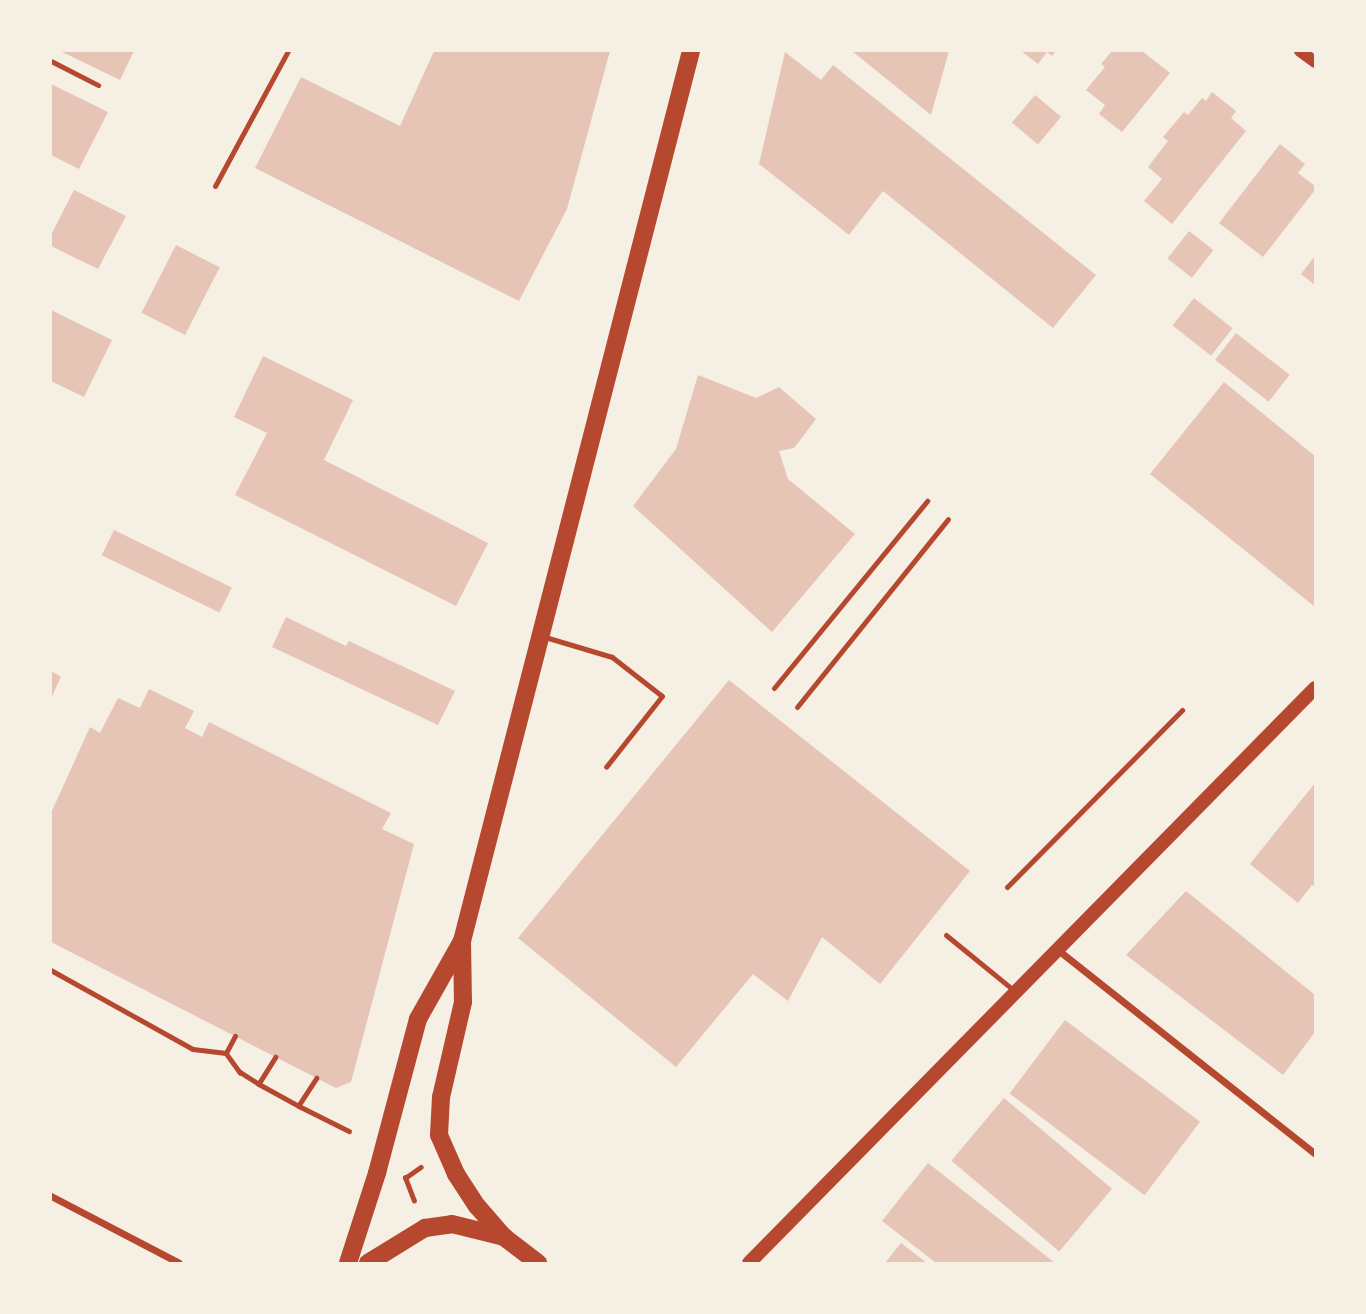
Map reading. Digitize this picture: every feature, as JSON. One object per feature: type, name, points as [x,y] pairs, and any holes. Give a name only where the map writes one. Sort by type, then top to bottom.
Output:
[{"type":"main road","points":[[348,1263],[377,1173],[418,1019],[462,941],[691,51]]},
{"type":"main road","points":[[749,1263],[1315,688]]},
{"type":"main road","points":[[462,941],[463,1002],[441,1097],[439,1135],[456,1174],[504,1237],[538,1263]]},
{"type":"main road","points":[[368,1263],[425,1228],[452,1224],[504,1237]]},
{"type":"street","points":[[1300,51],[1315,62]]},
{"type":"street","points":[[1058,949],[1315,1154]]},
{"type":"street","points":[[51,1196],[178,1263]]},
{"type":"lane","points":[[215,186],[288,51]]},
{"type":"lane","points":[[51,61],[98,85]]},
{"type":"lane","points":[[774,688],[927,501]]},
{"type":"lane","points":[[797,707],[948,519]]},
{"type":"lane","points":[[542,636],[612,657],[662,696],[606,767]]},
{"type":"lane","points":[[1007,887],[1182,710]]},
{"type":"lane","points":[[946,935],[1016,992]]},
{"type":"path","points":[[51,970],[193,1049],[226,1053],[240,1072],[259,1084],[348,1130]]},
{"type":"path","points":[[226,1053],[235,1036]]},
{"type":"path","points":[[259,1084],[276,1057]]},
{"type":"path","points":[[299,1106],[317,1078]]},
{"type":"path","points":[[417,1208],[405,1178],[424,1164]]},
{"type":"building","points":[[60,51],[134,51],[120,80]]},
{"type":"building","points":[[434,51],[610,51],[567,209],[519,301],[255,168],[301,77],[400,126]]},
{"type":"building","points":[[852,51],[949,51],[931,115]]},
{"type":"building","points":[[1021,51],[1056,51],[1052,56],[1047,52],[1038,64]]},
{"type":"building","points":[[1112,51],[1142,51],[1170,73],[1122,132],[1099,114],[1105,105],[1086,90],[1105,67],[1101,64]]},
{"type":"building","points":[[785,52],[821,80],[833,65],[1096,275],[1053,328],[883,191],[849,235],[759,164]]},
{"type":"building","points":[[51,84],[108,112],[79,169],[51,155]]},
{"type":"building","points":[[1212,92],[1236,111],[1231,118],[1246,131],[1172,224],[1144,201],[1162,179],[1148,167],[1168,141],[1163,137],[1184,112],[1188,115],[1202,98],[1206,101]]},
{"type":"building","points":[[1035,95],[1061,117],[1038,144],[1012,123]]},
{"type":"building","points":[[1280,144],[1305,164],[1298,173],[1315,186],[1315,190],[1263,257],[1219,223]]},
{"type":"building","points":[[74,190],[126,216],[98,269],[51,246],[51,235]]},
{"type":"building","points":[[1189,231],[1213,250],[1192,278],[1167,259]]},
{"type":"building","points":[[176,245],[220,267],[185,335],[141,313]]},
{"type":"building","points":[[1315,256],[1315,285],[1301,274]]},
{"type":"building","points":[[1194,298],[1233,328],[1211,356],[1172,326]]},
{"type":"building","points":[[51,310],[112,340],[84,397],[51,381]]},
{"type":"building","points":[[1236,333],[1290,375],[1269,402],[1215,360]]},
{"type":"building","points":[[263,356],[353,400],[324,460],[488,543],[456,606],[235,495],[267,433],[234,417]]},
{"type":"building","points":[[698,375],[756,398],[779,387],[816,419],[794,448],[779,451],[788,479],[855,534],[772,632],[633,506],[676,449]]},
{"type":"building","points":[[1224,382],[1315,456],[1315,607],[1150,474]]},
{"type":"building","points":[[114,530],[232,587],[219,613],[102,555]]},
{"type":"building","points":[[286,617],[346,646],[349,641],[455,691],[438,725],[272,647]]},
{"type":"building","points":[[51,671],[61,677],[51,698]]},
{"type":"building","points":[[729,680],[970,871],[880,984],[822,937],[788,1001],[753,974],[676,1067],[518,938]]},
{"type":"building","points":[[149,689],[194,711],[185,728],[202,737],[209,722],[391,813],[382,829],[414,844],[351,1082],[336,1088],[51,942],[51,813],[90,727],[100,733],[118,698],[140,708]]},
{"type":"building","points":[[1315,783],[1315,887],[1312,885],[1298,903],[1250,864]]},
{"type":"building","points":[[1186,891],[1315,995],[1315,1032],[1283,1075],[1126,955]]},
{"type":"building","points":[[1065,1020],[1200,1122],[1145,1195],[1010,1093]]},
{"type":"building","points":[[1004,1098],[1112,1189],[1059,1251],[951,1161]]},
{"type":"building","points":[[928,1163],[1055,1263],[936,1263],[882,1221]]},
{"type":"building","points":[[901,1243],[927,1263],[885,1263]]}]
